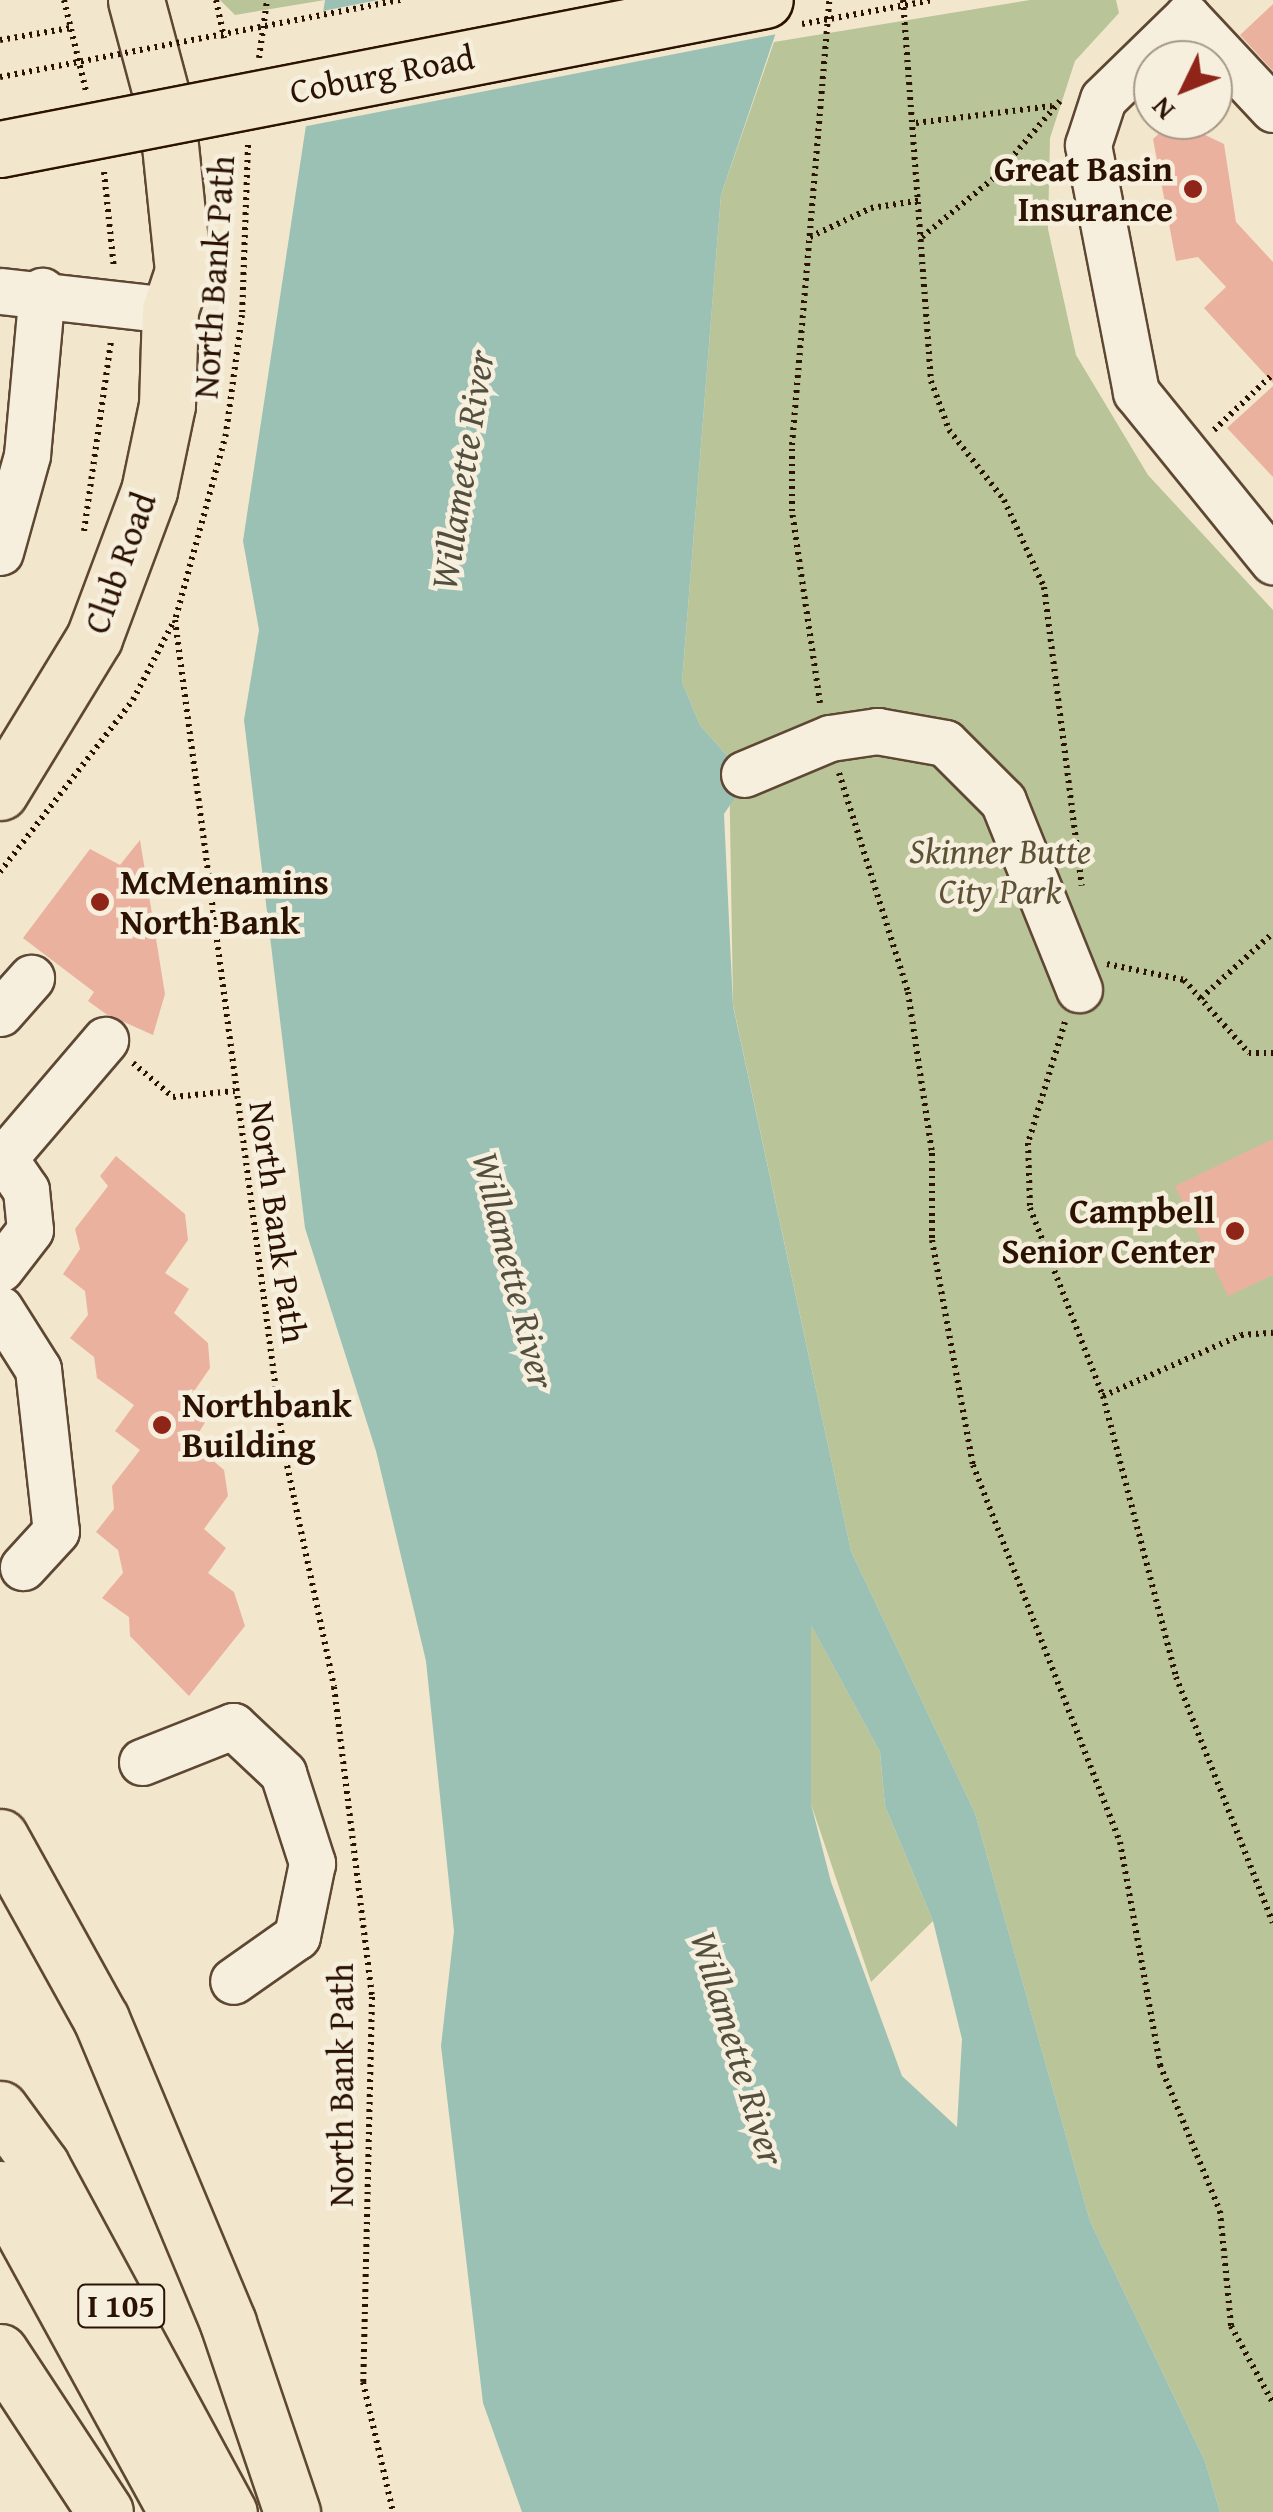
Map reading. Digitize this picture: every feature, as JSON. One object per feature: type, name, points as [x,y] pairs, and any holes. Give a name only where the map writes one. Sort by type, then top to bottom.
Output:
[{"type":"main road","name":"Club Road","points":[[0,792],[94,638],[149,491],[166,405],[170,310],[183,271],[167,116],[136,0]]},
{"type":"main road","name":"Coburg Road","points":[[0,109],[568,0]]},
{"type":"main road","name":"Coburg Road","points":[[0,148],[765,0]]},
{"type":"main road","name":"Club Road","points":[[85,14],[132,120],[149,279],[170,310]]},
{"type":"main road","points":[[0,1837],[102,2019],[228,2324],[292,2512]]},
{"type":"main road","name":"I 105","points":[[0,2109],[61,2200],[229,2512]]},
{"type":"main road","name":"I 105","points":[[0,2189],[177,2512]]},
{"type":"main road","points":[[0,2352],[105,2512]]},
{"type":"street","points":[[1273,109],[1187,17],[1103,99],[1088,145],[1136,392],[1273,561]]},
{"type":"street","points":[[0,552],[28,455],[21,291],[170,310]]},
{"type":"street","points":[[744,774],[830,738],[913,731],[945,742],[1003,802],[1085,976]]},
{"type":"street","points":[[0,1013],[32,978]]},
{"type":"street","points":[[0,1268],[30,1230],[26,1190],[2,1157],[105,1040]]},
{"type":"street","points":[[0,1309],[38,1369],[56,1531],[23,1568]]},
{"type":"street","points":[[142,1762],[233,1726],[282,1773],[312,1863],[297,1936],[233,1982]]},
{"type":"path","points":[[64,0],[85,14]]},
{"type":"path","points":[[216,0],[224,38]]},
{"type":"path","points":[[258,71],[267,0]]},
{"type":"path","points":[[0,77],[224,38],[401,0]]},
{"type":"path","points":[[829,0],[792,511],[830,738],[908,992],[932,1153],[932,1240],[973,1465],[1120,1842],[1160,2065],[1220,2211],[1231,2326],[1273,2403]]},
{"type":"path","points":[[903,0],[916,123],[1058,104],[996,178],[922,237]]},
{"type":"path","points":[[0,40],[85,14]]},
{"type":"path","points":[[85,14],[88,101]]},
{"type":"path","name":"North Bank Path","points":[[250,125],[226,434],[174,620],[284,1451],[334,1688],[372,1997],[363,2382],[392,2512]]},
{"type":"path","points":[[80,546],[106,413],[113,302],[100,153]]},
{"type":"path","points":[[809,238],[871,208],[922,200]]},
{"type":"path","points":[[1213,431],[1273,374]]},
{"type":"path","points":[[0,872],[134,700],[174,620]]},
{"type":"path","points":[[1201,998],[1273,933]]},
{"type":"path","points":[[1085,976],[1163,970],[1201,998],[1249,1053],[1273,1053]]},
{"type":"path","points":[[1103,1396],[1241,1335],[1273,1333]]},
{"type":"green space","points":[[220,0],[325,0],[235,15]]},
{"type":"green space","name":"Skinner Butte City Park","points":[[1030,0],[1116,0],[1119,13],[1075,61],[1050,138],[1048,229],[1076,355],[1148,475],[1273,610],[1273,2512],[1220,2512],[1205,2461],[1090,2221],[975,1813],[851,1551],[733,1005],[729,758],[700,725],[682,682],[721,195],[774,42]]},
{"type":"green space","points":[[810,1623],[880,1752],[885,1806],[933,1921],[871,1982],[811,1804]]},
{"type":"water","name":"Willamette River","points":[[325,0],[787,0],[721,195],[682,682],[700,725],[729,758],[738,793],[724,814],[733,1006],[851,1551],[975,1813],[1090,2221],[1205,2461],[1220,2512],[522,2512],[483,2403],[441,2046],[454,1931],[426,1661],[376,1451],[305,1228],[244,720],[259,630],[243,541]],"holes":[[[811,1625],[880,1752],[885,1806],[933,1921],[962,2039],[957,2127],[902,2076],[831,1882],[811,1804]]]},
{"type":"pier","points":[[378,0],[792,0],[782,33],[302,127],[318,12]]},
{"type":"building","points":[[1273,4],[1273,71],[1240,35]]},
{"type":"building","points":[[1153,140],[1216,140],[1224,144],[1236,222],[1273,262],[1273,383],[1204,308],[1226,287],[1198,257],[1176,261]]},
{"type":"building","points":[[1273,386],[1273,477],[1227,428]]},
{"type":"building","name":"McMenamins North Bank","points":[[140,840],[165,994],[153,1035],[106,1014],[88,1001],[94,992],[23,938],[90,849],[120,865]]},
{"type":"building","name":"Campbell Senior Center","points":[[1273,1139],[1273,1275],[1228,1296],[1175,1186]]},
{"type":"building","name":"Northbank Building","points":[[116,1156],[185,1214],[188,1240],[165,1273],[189,1289],[174,1313],[208,1343],[210,1368],[186,1403],[208,1418],[192,1443],[224,1470],[228,1496],[204,1529],[226,1548],[208,1573],[234,1592],[245,1626],[189,1696],[130,1636],[129,1617],[102,1598],[123,1573],[118,1550],[96,1532],[114,1509],[112,1486],[140,1450],[115,1431],[134,1405],[97,1378],[94,1357],[70,1338],[88,1315],[85,1291],[63,1274],[80,1249],[75,1229],[108,1186],[100,1176]]},
{"type":"place","name":"Great Basin Insurance","points":[[1193,189]]},
{"type":"place","name":"McMenamins North Bank","points":[[100,902]]},
{"type":"place","name":"Campbell Senior Center","points":[[1235,1231]]},
{"type":"place","name":"Northbank Building","points":[[162,1425]]}]
